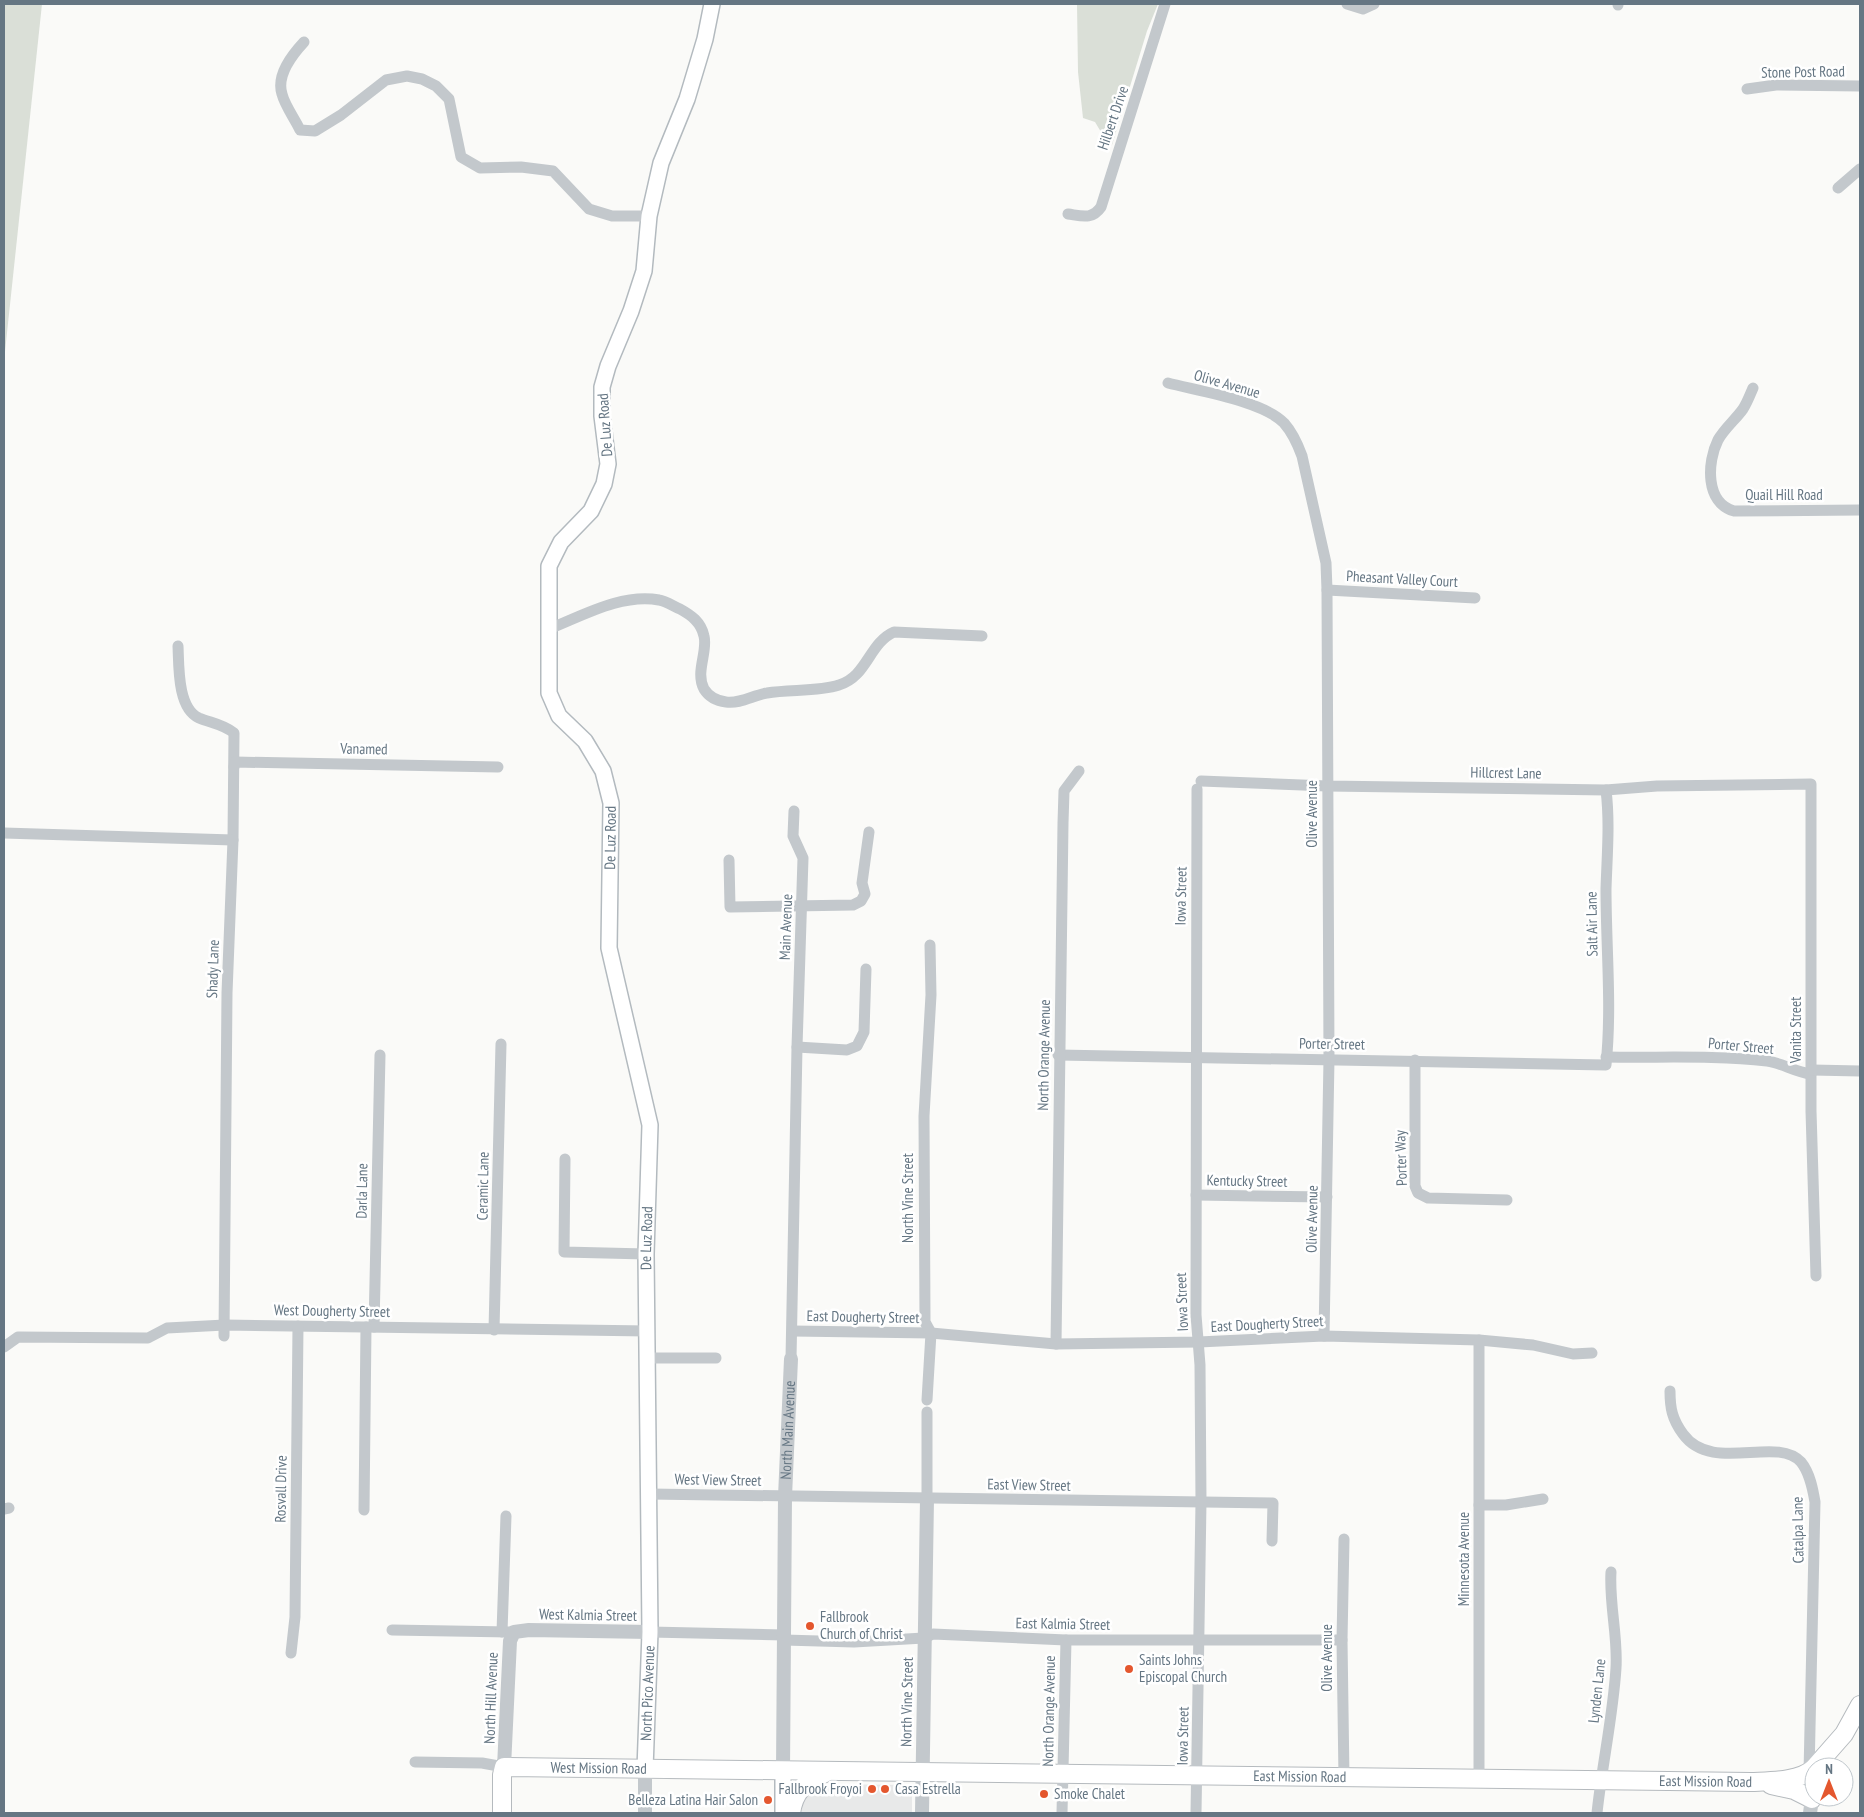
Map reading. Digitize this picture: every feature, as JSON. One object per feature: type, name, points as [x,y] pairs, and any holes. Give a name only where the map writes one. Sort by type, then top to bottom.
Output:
[{"type":"main road","name":"De Luz Road","points":[[650,1632],[649,1358],[646,1254],[650,1125],[609,948],[611,803],[603,771],[586,740],[559,716],[550,693],[550,566],[561,542],[591,511],[604,484],[608,464],[602,416],[602,387],[608,366],[631,311],[644,271],[649,216],[661,163],[687,99],[705,39],[712,4]]},
{"type":"main road","name":"North Pico Avenue","points":[[645,1769],[650,1632]]},
{"type":"main road","points":[[1824,1757],[1844,1734],[1860,1705]]},
{"type":"main road","points":[[502,1813],[502,1774],[504,1767]]},
{"type":"main road","name":"West Mission Road","points":[[504,1767],[784,1771]]},
{"type":"main road","name":"East Mission Road","points":[[784,1771],[1751,1782],[1780,1780],[1804,1772]]},
{"type":"main road","name":"North Main Avenue","points":[[783,1813],[784,1771]]},
{"type":"main road","points":[[791,1813],[792,1803],[801,1787],[808,1780],[828,1771]]},
{"type":"main road","points":[[1751,1782],[1794,1790],[1804,1799]]},
{"type":"street","name":"Hilbert Drive","points":[[1068,214],[1089,217],[1096,214],[1101,207],[1166,4]]},
{"type":"street","points":[[1347,4],[1363,9],[1374,4]]},
{"type":"street","points":[[304,42],[289,59],[282,83],[282,94],[300,130],[315,132],[341,115],[386,80],[407,76],[422,79],[436,86],[449,99],[462,157],[480,168],[521,167],[553,171],[589,209],[612,216],[649,216]]},
{"type":"street","name":"Stone Post Road","points":[[1747,89],[1776,85],[1860,86]]},
{"type":"street","points":[[1838,188],[1860,169]]},
{"type":"street","name":"Olive Avenue","points":[[1168,383],[1259,406],[1283,422],[1297,442],[1302,456],[1326,563],[1329,1058],[1324,1336]]},
{"type":"street","name":"Quail Hill Road","points":[[1753,388],[1744,407],[1718,440],[1712,459],[1710,480],[1720,503],[1726,509],[1734,511],[1860,510]]},
{"type":"street","name":"Pheasant Valley Court","points":[[1327,590],[1474,598]]},
{"type":"street","points":[[550,629],[608,606],[643,598],[660,600],[689,613],[699,623],[705,637],[701,676],[704,688],[714,699],[728,702],[741,701],[764,693],[839,686],[855,678],[884,636],[894,632],[982,636]]},
{"type":"street","name":"Shady Lane","points":[[178,646],[182,696],[195,716],[225,726],[234,732],[233,840],[227,993],[225,1330]]},
{"type":"street","name":"Vanamed","points":[[234,767],[235,762],[498,767]]},
{"type":"street","name":"North Orange Avenue","points":[[1056,1344],[1058,1055],[1064,791],[1079,771]]},
{"type":"street","name":"Hillcrest Lane","points":[[1199,785],[1606,790],[1657,786],[1811,784]]},
{"type":"street","name":"Vanita Street","points":[[1811,784],[1811,1072],[1816,1276]]},
{"type":"street","name":"Iowa Street","points":[[1196,1813],[1201,1502],[1199,1342],[1196,1315],[1195,1057],[1199,785]]},
{"type":"street","name":"Salt Air Lane","points":[[1606,790],[1609,819],[1606,888],[1609,1028],[1606,1061]]},
{"type":"street","name":"Main Avenue","points":[[794,811],[793,836],[804,858],[797,1047]]},
{"type":"street","points":[[729,860],[730,907],[853,905],[861,901],[865,894],[862,883],[869,832]]},
{"type":"street","points":[[4,833],[233,840]]},
{"type":"street","name":"North Vine Street","points":[[928,1400],[931,1333],[924,1322],[924,1116],[931,996],[930,945]]},
{"type":"street","points":[[797,1047],[847,1050],[857,1046],[864,1032],[866,969]]},
{"type":"street","name":"Ceramic Lane","points":[[494,1330],[501,1044]]},
{"type":"street","name":"North Main Avenue","points":[[784,1771],[785,1497],[793,1331],[797,1047]]},
{"type":"street","name":"Darla Lane","points":[[364,1510],[380,1055]]},
{"type":"street","name":"Porter Street","points":[[1058,1055],[1606,1061],[1702,1058],[1770,1061],[1801,1073],[1860,1071]]},
{"type":"street","name":"Porter Way","points":[[1415,1060],[1415,1186],[1418,1193],[1428,1198],[1507,1200]]},
{"type":"street","points":[[565,1159],[564,1252],[646,1254]]},
{"type":"street","name":"Kentucky Street","points":[[1196,1195],[1327,1197]]},
{"type":"street","name":"West Dougherty Street","points":[[4,1347],[18,1336],[148,1338],[166,1328],[225,1330],[298,1326],[648,1331]]},
{"type":"street","name":"Rosvall Drive","points":[[291,1653],[295,1617],[298,1326]]},
{"type":"street","name":"East Dougherty Street","points":[[793,1331],[931,1333],[1056,1344],[1199,1342],[1324,1336],[1479,1340],[1534,1345],[1573,1354],[1592,1353]]},
{"type":"street","name":"Minnesota Avenue","points":[[1479,1340],[1479,1778]]},
{"type":"street","points":[[649,1358],[716,1358]]},
{"type":"street","name":"Catalpa Lane","points":[[1670,1391],[1670,1408],[1674,1422],[1688,1441],[1704,1450],[1731,1454],[1774,1452],[1796,1458],[1803,1465],[1812,1485],[1815,1502],[1813,1757]]},
{"type":"street","name":"North Vine Street","points":[[922,1813],[927,1412]]},
{"type":"street","name":"West View Street","points":[[650,1494],[785,1497]]},
{"type":"street","name":"East View Street","points":[[785,1497],[1273,1503],[1272,1541]]},
{"type":"street","points":[[1479,1505],[1506,1505],[1542,1499]]},
{"type":"street","name":"North Hill Avenue","points":[[504,1767],[510,1642],[508,1632],[506,1516]]},
{"type":"street","name":"Olive Avenue","points":[[1344,1539],[1342,1640],[1344,1778]]},
{"type":"street","name":"Lynden Lane","points":[[1597,1813],[1616,1667],[1614,1617],[1610,1593],[1611,1572]]},
{"type":"street","name":"West Kalmia Street","points":[[392,1630],[650,1632],[784,1638]]},
{"type":"street","name":"East Kalmia Street","points":[[784,1638],[854,1642],[924,1638],[933,1634],[1066,1640],[1342,1640]]},
{"type":"street","name":"North Orange Avenue","points":[[1062,1813],[1066,1640]]},
{"type":"street","name":"West Mission Road","points":[[415,1762],[482,1763],[504,1767]]},
{"type":"street","name":"North Pico Avenue","points":[[645,1769],[645,1813]]},
{"type":"shaded area","points":[[4,4],[42,4],[4,361]]},
{"type":"shaded area","points":[[1077,4],[1158,4],[1147,31],[1112,145],[1106,149],[1101,132],[1095,122],[1083,118],[1078,72]]},
{"type":"shaded area","points":[[811,1784],[912,1785],[912,1813],[795,1813]]},
{"type":"place","name":"Fallbrook Church of Christ","points":[[810,1626]]},
{"type":"place","name":"Saints Johns Episcopal Church","points":[[1129,1669]]},
{"type":"place","name":"Fallbrook Froyoi","points":[[872,1789]]},
{"type":"place","name":"Casa Estrella","points":[[885,1789]]},
{"type":"place","name":"Smoke Chalet","points":[[1044,1794]]},
{"type":"place","name":"Belleza Latina Hair Salon","points":[[768,1800]]}]
